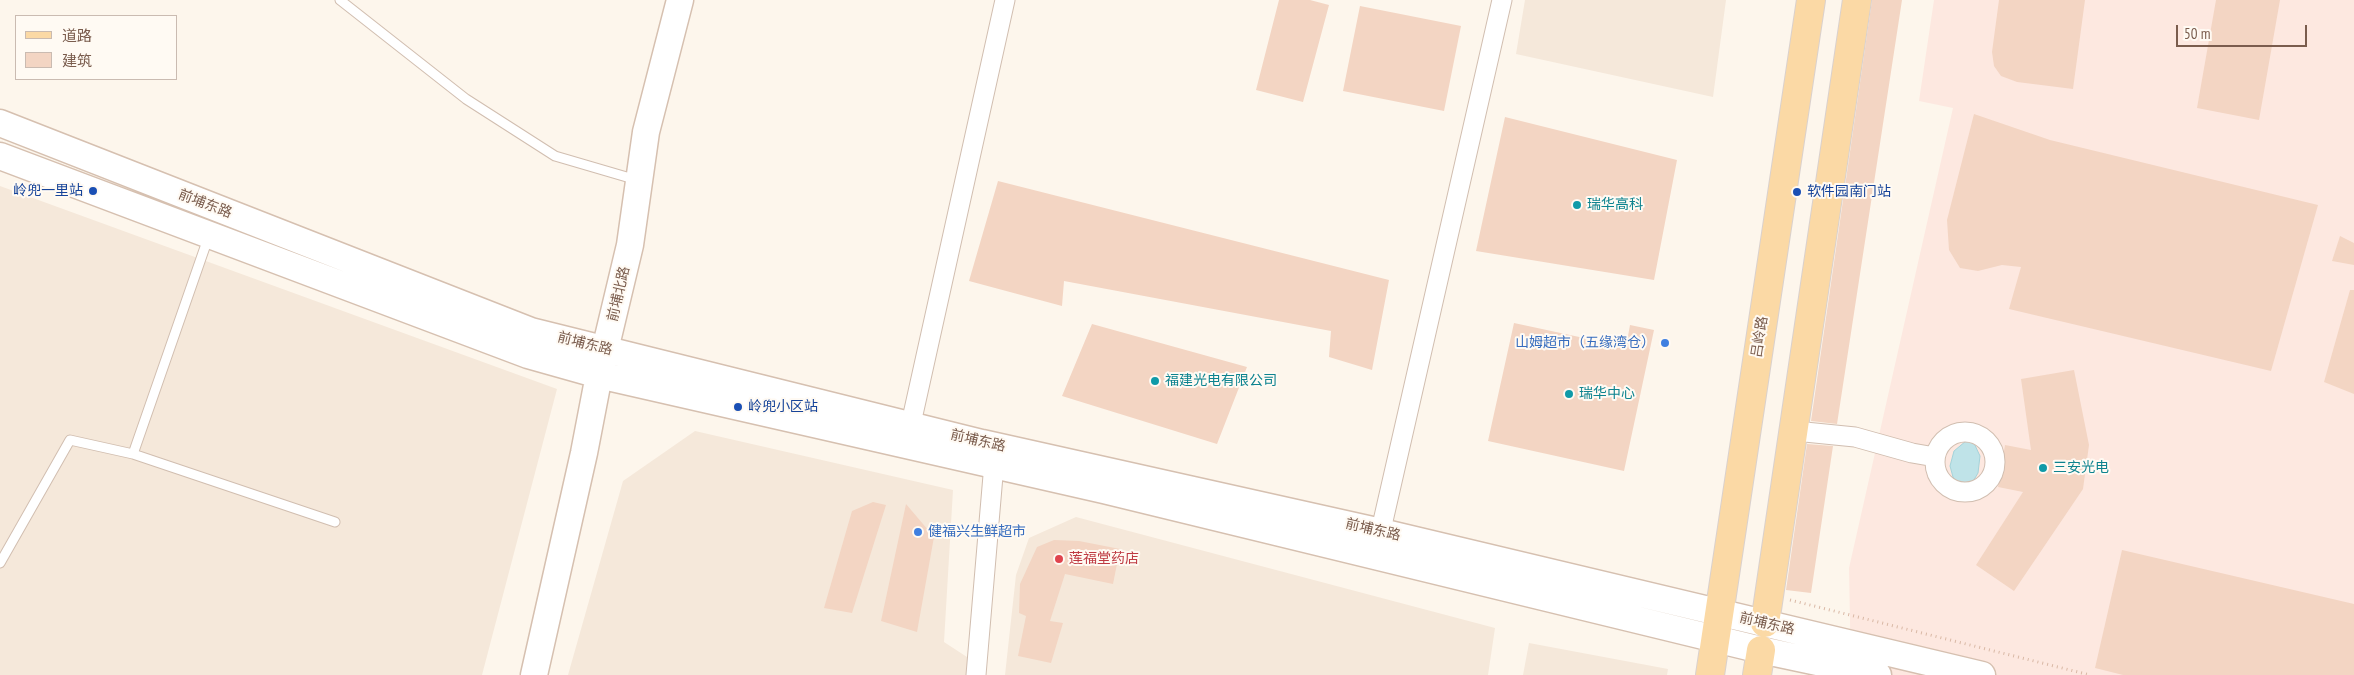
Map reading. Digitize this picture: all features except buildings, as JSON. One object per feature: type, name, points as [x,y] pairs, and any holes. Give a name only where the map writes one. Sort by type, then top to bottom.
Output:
[{"type":"main road","name":"前埔北路","points":[[534,675],[584,453],[599,375],[630,245],[646,132],[680,0]]},
{"type":"main road","name":"吕岭路","points":[[1710,675],[1811,0]]},
{"type":"main road","points":[[1759,663],[1795,430],[1857,0]]},
{"type":"main road","name":"前埔东路","points":[[0,124],[531,331],[606,350],[908,436]]},
{"type":"main road","name":"前埔东路","points":[[0,156],[528,356],[599,375],[908,436],[1378,544],[1719,612],[1982,675]]},
{"type":"main road","name":"前埔东路","points":[[1378,544],[1715,639],[1759,663],[1878,675]]},
{"type":"street","points":[[908,436],[1004,0]]},
{"type":"street","points":[[1378,544],[1502,0]]},
{"type":"street","points":[[1795,430],[1855,437],[1912,453],[1935,457]]},
{"type":"street","points":[[976,675],[995,456]]},
{"type":"lane","points":[[340,0],[466,99],[554,156],[640,180]]},
{"type":"lane","points":[[133,454],[205,247]]},
{"type":"lane","points":[[0,563],[70,440],[133,454],[335,522]]},
{"type":"path","points":[[1770,595],[2090,675]]},
{"type":"shaded area","points":[[1525,0],[1726,0],[1713,97],[1516,54]]},
{"type":"shaded area","points":[[1934,0],[2354,0],[2354,675],[1851,675],[1849,568],[1953,108],[1919,101]]},
{"type":"shaded area","points":[[0,186],[557,389],[482,675],[0,675]]},
{"type":"shaded area","points":[[695,431],[953,490],[944,642],[970,659],[970,675],[568,675],[623,481]]},
{"type":"shaded area","points":[[1076,517],[1495,628],[1488,675],[1005,675],[1016,575],[1029,538]]},
{"type":"shaded area","points":[[1529,643],[1668,669],[1667,675],[1523,675]]},
{"type":"water","points":[[1966,441],[1973,441],[1980,456],[1978,473],[1972,483],[1965,486],[1958,483],[1953,477],[1950,466],[1954,451]]},
{"type":"place","name":"岭兜一里站","points":[[93,191]]},
{"type":"place","name":"软件园南门站","points":[[1797,192]]},
{"type":"place","name":"瑞华高科","points":[[1577,205]]},
{"type":"place","name":"山姆超市（五缘湾仓）","points":[[1665,343]]},
{"type":"place","name":"福建光电有限公司","points":[[1155,381]]},
{"type":"place","name":"瑞华中心","points":[[1569,394]]},
{"type":"place","name":"岭兜小区站","points":[[738,407]]},
{"type":"place","name":"三安光电","points":[[2043,468]]},
{"type":"place","name":"健福兴生鲜超市","points":[[918,532]]},
{"type":"place","name":"莲福堂药店","points":[[1059,559]]}]
